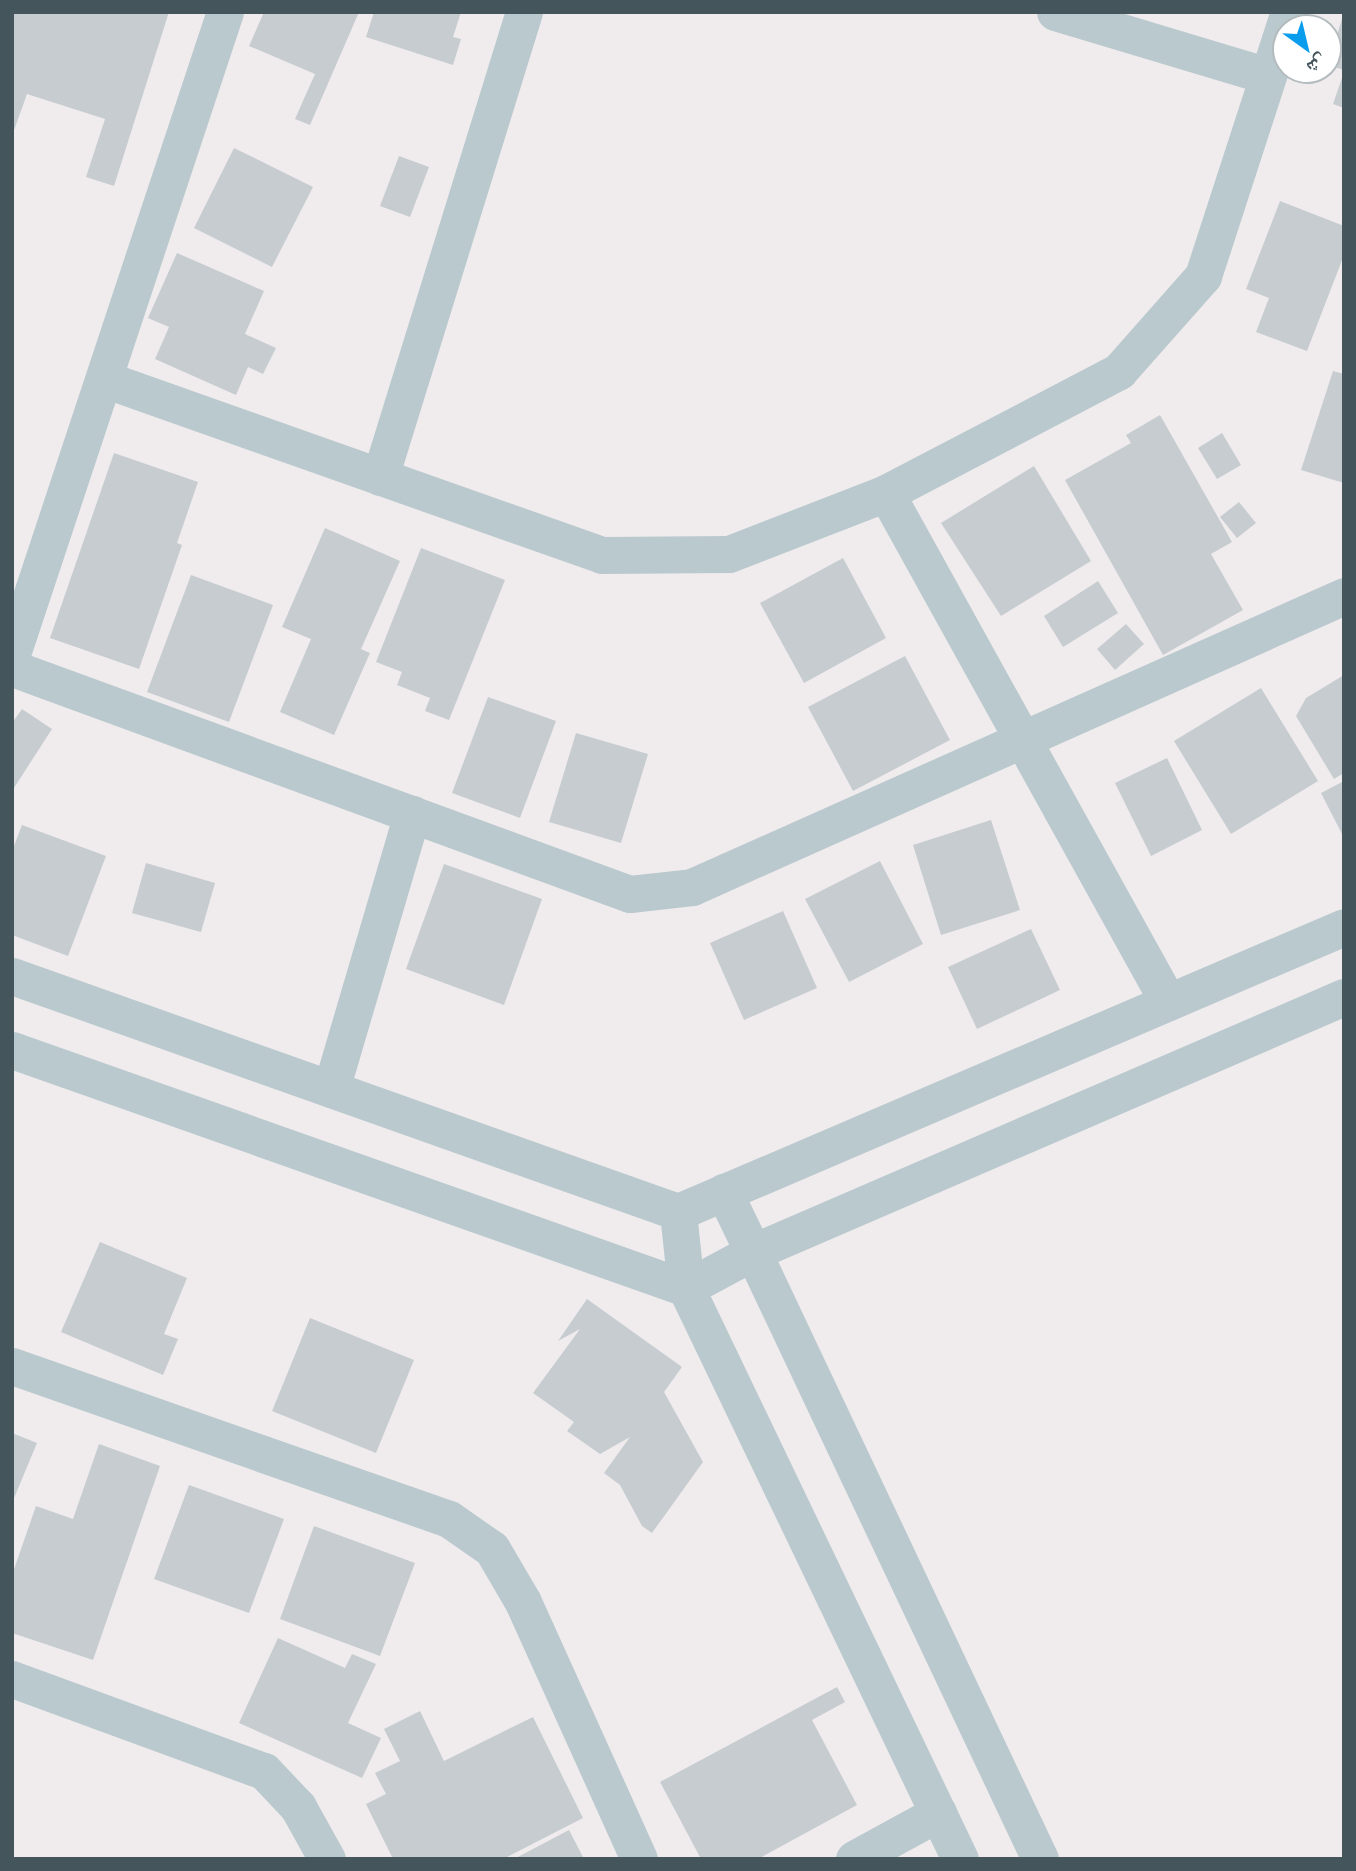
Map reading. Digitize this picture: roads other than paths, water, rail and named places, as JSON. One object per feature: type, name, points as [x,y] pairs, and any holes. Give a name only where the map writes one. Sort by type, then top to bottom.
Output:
[{"type":"street","points":[[12,654],[225,12]]},
{"type":"street","points":[[380,477],[524,12]]},
{"type":"street","points":[[1055,12],[1268,76]]},
{"type":"street","points":[[104,379],[602,555],[729,554],[886,493],[1119,371],[1203,276],[1289,12]]},
{"type":"street","points":[[886,493],[1168,1002]]},
{"type":"street","points":[[12,668],[630,894],[692,887],[1344,596]]},
{"type":"street","points":[[331,1090],[412,814]]},
{"type":"street","points":[[12,976],[678,1212],[1344,927]]},
{"type":"street","points":[[12,1050],[686,1288],[753,1252],[1344,997]]},
{"type":"street","points":[[724,1192],[1040,1859]]},
{"type":"street","points":[[678,1212],[686,1288],[960,1859]]},
{"type":"street","points":[[12,1366],[449,1519],[492,1549],[523,1602],[639,1859]]},
{"type":"street","points":[[12,1679],[264,1771],[298,1807],[327,1859]]},
{"type":"street","points":[[854,1859],[938,1813]]}]
